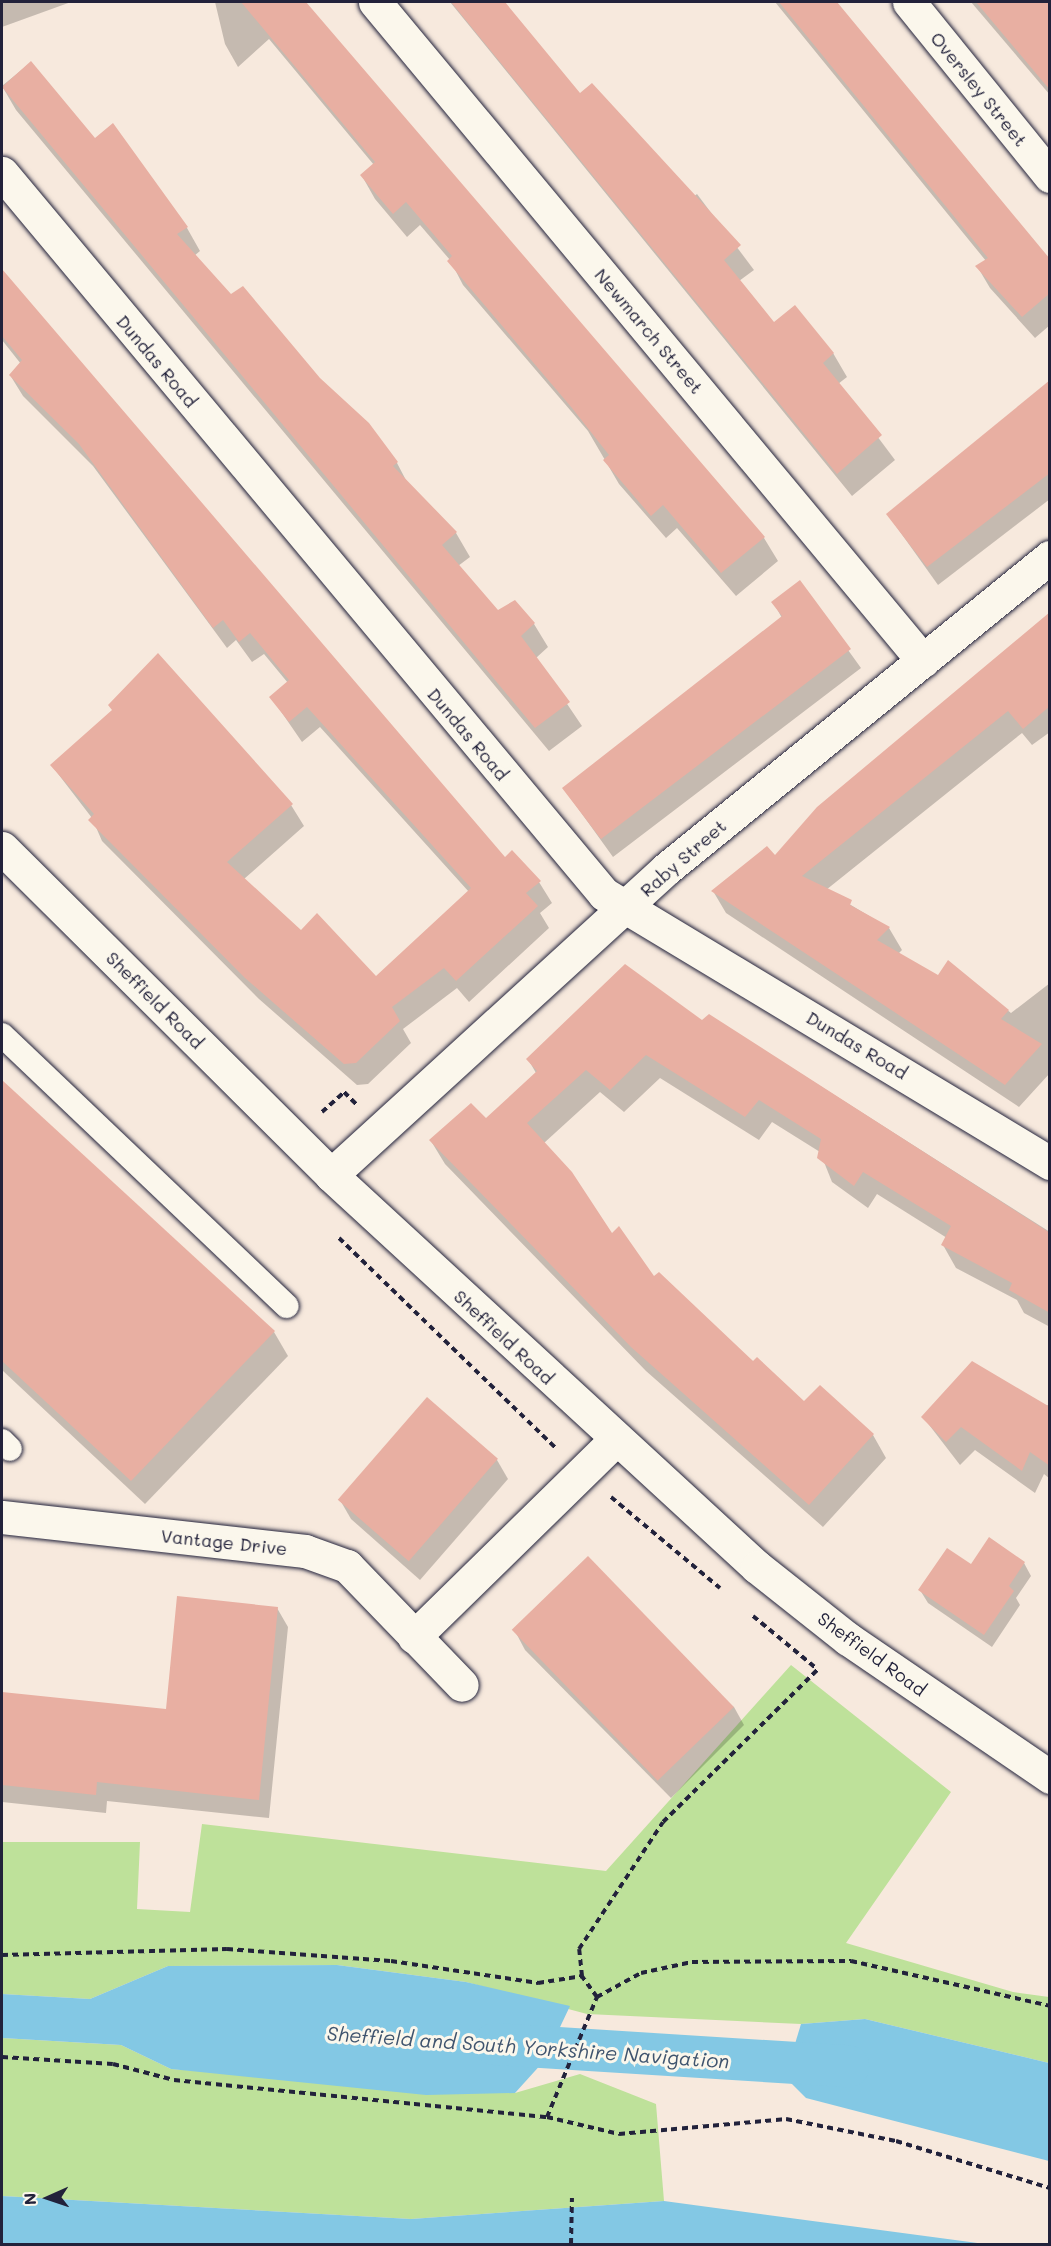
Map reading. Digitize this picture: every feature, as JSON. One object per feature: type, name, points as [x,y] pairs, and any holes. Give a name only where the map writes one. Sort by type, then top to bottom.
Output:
[{"type":"street","name":"Newmarch Street","points":[[375,2],[923,661]]},
{"type":"street","name":"Oversley Street","points":[[909,2],[1050,176]]},
{"type":"street","name":"Dundas Road","points":[[2,173],[561,846],[604,894],[630,906],[1042,1147]]},
{"type":"street","name":"Raby Street","points":[[331,1175],[630,906],[666,869],[1050,557]]},
{"type":"street","name":"Sheffield Road","points":[[2,848],[331,1175],[615,1440],[757,1567],[848,1639],[1050,1777]]},
{"type":"street","points":[[414,1636],[615,1440]]},
{"type":"street","name":"Vantage Drive","points":[[2,1517],[305,1551],[347,1566],[462,1685]]},
{"type":"lane","points":[[2,1035],[287,1306]]},
{"type":"path","points":[[597,1997],[582,1976],[579,1950],[663,1822],[848,1639]]},
{"type":"path","points":[[2,1955],[227,1949],[391,1960],[538,1983],[582,1976]]},
{"type":"path","points":[[547,2117],[561,2090],[587,2014],[597,1997],[641,1973],[692,1962],[851,1961],[1050,2006]]},
{"type":"path","points":[[2,2057],[113,2064],[174,2080],[547,2117],[619,2134],[786,2119],[896,2141],[1050,2187]]},
{"type":"path","points":[[571,2244],[572,2198]]},
{"type":"green space","points":[[791,1665],[951,1792],[846,1943],[1013,1992],[1049,1997],[1049,2063],[865,2019],[801,2024],[587,2014],[466,1982],[337,1965],[168,1966],[90,1999],[2,1994],[2,1842],[140,1842],[137,1909],[190,1912],[202,1824],[606,1871]]},
{"type":"green space","points":[[2,2038],[121,2045],[171,2069],[515,2093],[580,2074],[656,2104],[664,2201],[411,2219],[2,2196]]},
{"type":"water","points":[[337,1965],[466,1982],[570,2006],[544,2061],[515,2093],[426,2095],[171,2069],[121,2045],[2,2038],[2,1994],[90,1999],[168,1966]]},
{"type":"water","points":[[865,2019],[1049,2063],[1049,2161],[806,2098],[785,2077],[801,2024]]},
{"type":"water","points":[[2,2196],[411,2219],[664,2201],[985,2244],[2,2244]]},
{"type":"building","points":[[241,2],[306,2],[765,537],[721,573],[663,505],[651,516],[603,460],[609,455],[447,261],[452,256],[406,202],[393,214],[360,175],[375,162]]},
{"type":"building","points":[[451,2],[505,2],[580,93],[592,83],[741,245],[724,260],[774,322],[795,305],[834,353],[823,363],[882,435],[837,474]]},
{"type":"building","points":[[779,2],[837,2],[1050,259],[1050,293],[1022,317],[975,266],[988,258]]},
{"type":"building","points":[[976,2],[1050,2],[1050,90]]},
{"type":"building","points":[[31,61],[95,138],[113,123],[188,227],[177,234],[231,294],[243,286],[320,378],[369,423],[398,462],[393,466],[457,532],[442,545],[498,610],[515,600],[535,623],[521,636],[570,702],[535,728],[2,87]]},
{"type":"building","points":[[2,269],[505,857],[512,850],[541,881],[526,893],[538,906],[456,981],[444,968],[392,1007],[400,1021],[356,1063],[344,1064],[245,978],[88,820],[94,814],[50,765],[112,710],[108,705],[158,653],[293,804],[227,862],[301,930],[317,913],[376,976],[471,888],[307,707],[289,722],[269,697],[289,680],[250,633],[239,642],[223,620],[213,628],[79,444],[9,375],[22,360],[2,336]]},
{"type":"building","points":[[1050,380],[1050,473],[927,567],[886,514]]},
{"type":"building","points":[[800,580],[851,649],[601,839],[562,788],[782,616],[771,602]]},
{"type":"building","points":[[1050,612],[1050,706],[1023,729],[1008,711],[802,876],[852,900],[850,905],[890,927],[877,940],[938,975],[948,960],[1009,1010],[1001,1019],[1042,1044],[1005,1085],[711,891],[767,846],[775,855],[817,807]]},
{"type":"building","points":[[625,964],[702,1020],[709,1014],[1050,1233],[1050,1313],[1009,1290],[1012,1283],[941,1245],[951,1226],[863,1172],[854,1186],[817,1158],[821,1139],[759,1100],[745,1117],[646,1055],[610,1090],[586,1070],[527,1123],[572,1172],[612,1233],[619,1226],[654,1276],[659,1272],[753,1361],[757,1357],[804,1401],[820,1385],[874,1434],[809,1505],[631,1347],[429,1140],[471,1103],[486,1118],[537,1071],[526,1059]]},
{"type":"building","points":[[2,1080],[275,1331],[131,1481],[2,1361]]},
{"type":"building","points":[[972,1361],[1050,1407],[1050,1466],[1030,1452],[1022,1471],[961,1427],[946,1442],[921,1417]]},
{"type":"building","points":[[427,1397],[498,1459],[409,1561],[338,1500]]},
{"type":"building","points":[[989,1537],[1025,1562],[1009,1586],[1014,1591],[984,1635],[918,1590],[947,1548],[971,1564]]},
{"type":"building","points":[[588,1556],[734,1707],[658,1781],[512,1630]]},
{"type":"building","points":[[177,1596],[278,1607],[259,1800],[97,1782],[96,1795],[2,1785],[2,1692],[166,1709]]},
{"type":"waterway","name":"Sheffield and South Yorkshire Navigation","points":[[494,2044],[848,2066]]}]
